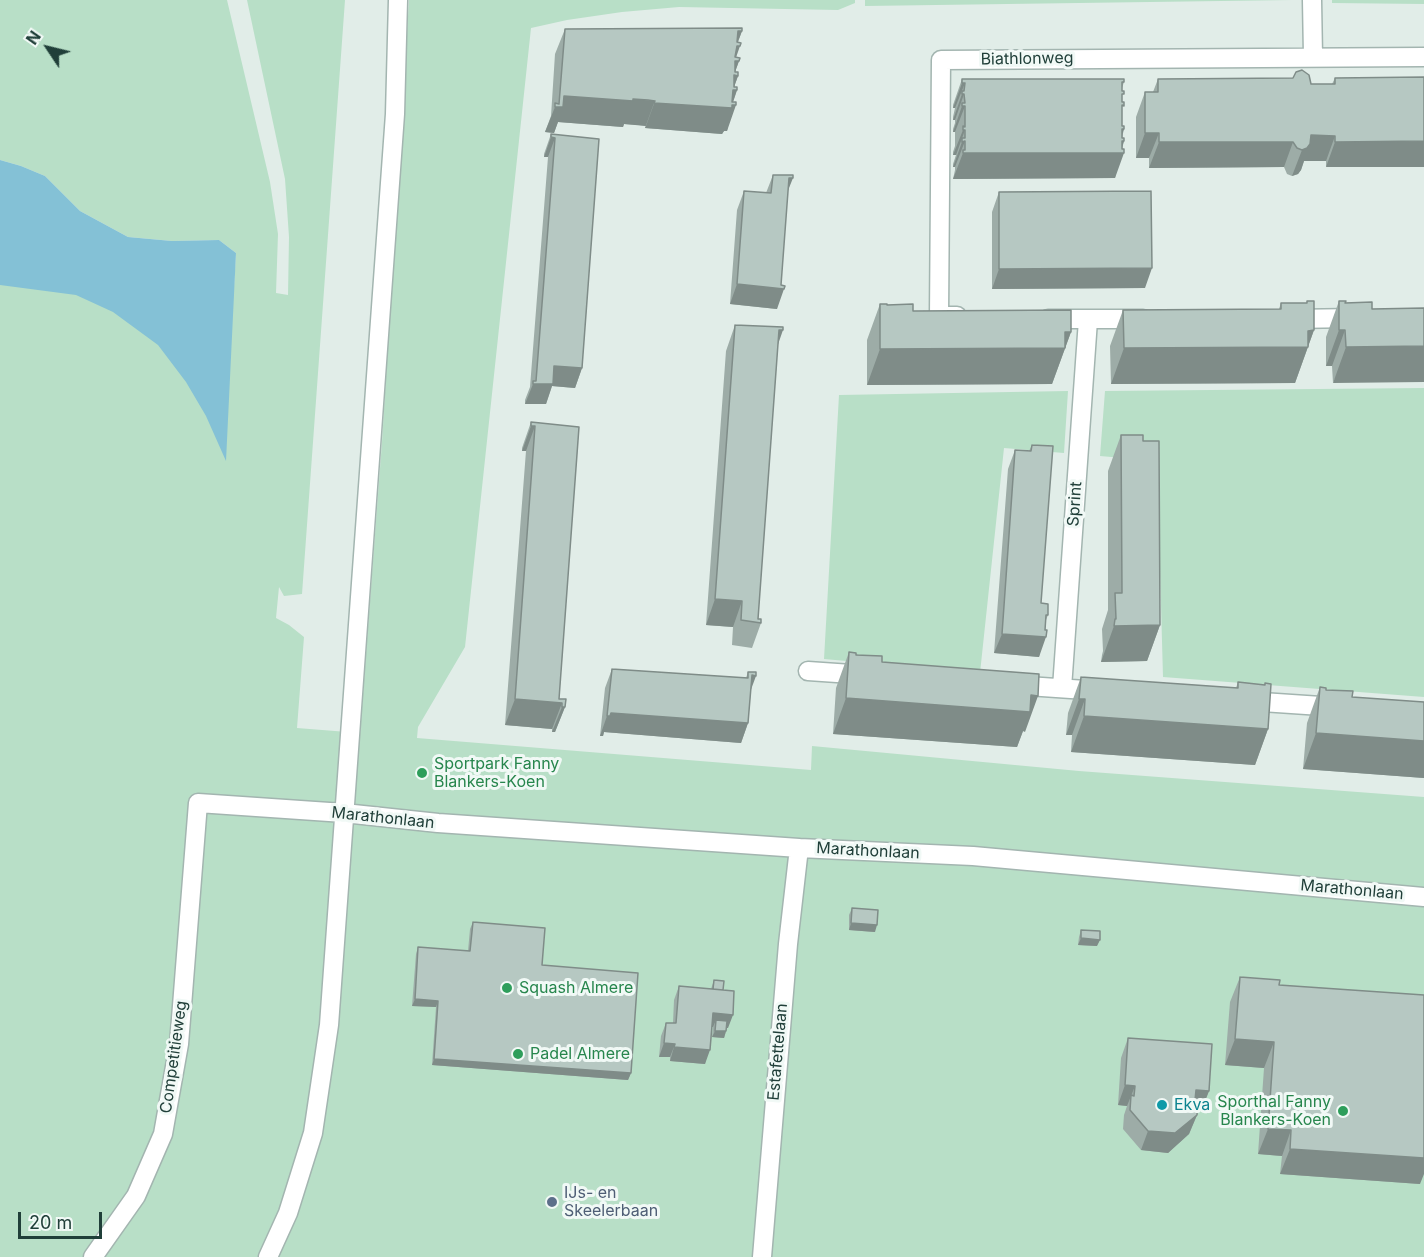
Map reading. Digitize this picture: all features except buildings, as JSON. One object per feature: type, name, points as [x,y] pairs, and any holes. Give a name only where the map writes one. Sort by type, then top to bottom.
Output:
[{"type":"street","points":[[268,1257],[288,1214],[314,1133],[329,1025],[395,126],[398,0]]},
{"type":"street","points":[[1312,0],[1313,56],[1424,57]]},
{"type":"street","name":"Biathlonweg","points":[[973,317],[939,316],[941,60],[1313,56]]},
{"type":"street","points":[[1031,318],[1160,319]]},
{"type":"street","points":[[1268,319],[1376,318]]},
{"type":"street","name":"Sprint","points":[[1062,688],[1088,320]]},
{"type":"street","points":[[808,671],[889,676]]},
{"type":"street","points":[[992,684],[1120,692]]},
{"type":"street","points":[[1225,700],[1354,708]]},
{"type":"street","name":"Marathonlaan","points":[[198,803],[344,813],[450,824],[799,848],[973,856],[1424,897]]},
{"type":"street","name":"Competitieweg","points":[[93,1257],[136,1196],[162,1134],[179,1044],[198,803]]},
{"type":"street","name":"Estafettelaan","points":[[762,1257],[788,944],[799,848]]},
{"type":"green space","name":"Sportpark Fanny Blankers-Koen","points":[[0,0],[227,0],[270,182],[278,234],[276,293],[288,295],[289,237],[285,179],[247,0],[345,0],[302,594],[284,596],[279,587],[276,618],[304,637],[297,728],[360,733],[382,442],[409,0],[855,0],[855,3],[838,10],[679,7],[622,12],[531,28],[465,647],[418,727],[417,738],[811,770],[812,746],[1079,771],[1424,797],[1424,1257],[0,1257],[0,255],[234,287],[236,253],[219,240],[172,241],[128,237],[80,211],[45,176],[0,160]]},
{"type":"green space","points":[[865,0],[1292,0],[865,6]]},
{"type":"green space","points":[[1332,0],[1424,0],[1424,4],[1332,3]]},
{"type":"green space","points":[[1424,388],[1424,697],[1163,677],[1157,461],[1100,456],[1105,391]]},
{"type":"green space","points":[[1068,391],[1064,453],[1004,448],[980,673],[824,659],[839,395]]},
{"type":"water","points":[[0,160],[45,176],[80,211],[128,237],[172,241],[219,240],[236,253],[226,461],[206,416],[186,382],[158,345],[113,312],[76,295],[0,285]]},
{"type":"place","name":"Sportpark Fanny Blankers-Koen","points":[[422,773]]},
{"type":"place","name":"Squash Almere","points":[[507,988]]},
{"type":"place","name":"Padel Almere","points":[[518,1054]]},
{"type":"place","name":"Ekva","points":[[1162,1105]]},
{"type":"place","name":"Sporthal Fanny Blankers-Koen","points":[[1343,1111]]},
{"type":"place","name":"IJs- en Skeelerbaan","points":[[552,1202]]}]
